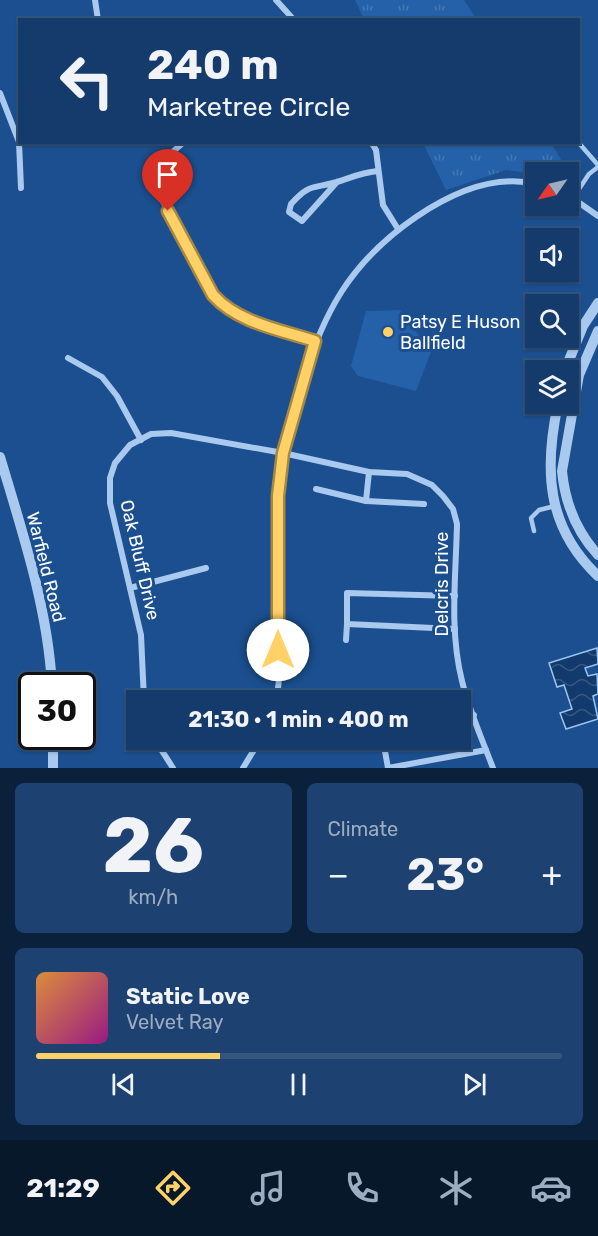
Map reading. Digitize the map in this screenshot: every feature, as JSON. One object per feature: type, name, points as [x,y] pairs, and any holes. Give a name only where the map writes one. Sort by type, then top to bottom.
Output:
[{"type":"street","points":[[94,0],[98,18]]},
{"type":"street","points":[[276,0],[292,18]]},
{"type":"street","points":[[0,93],[18,139]]},
{"type":"street","points":[[19,144],[21,188]]},
{"type":"street","points":[[182,144],[162,161],[157,172],[157,190],[213,295],[234,314],[315,341]]},
{"type":"street","points":[[372,144],[376,150],[383,205],[398,229]]},
{"type":"street","points":[[337,182],[302,221],[289,212],[291,204],[305,190],[318,184],[337,182],[357,173],[378,171]]},
{"type":"street","points":[[276,690],[278,496],[283,453],[315,341],[329,310],[348,279],[373,251],[398,229],[431,207],[471,189],[498,182],[525,183]]},
{"type":"street","points":[[579,202],[598,216]]},
{"type":"street","points":[[569,360],[583,326],[598,303]]},
{"type":"street","points":[[598,331],[579,375],[562,471],[563,486],[575,523],[587,543],[598,555]]},
{"type":"street","points":[[68,358],[102,377],[117,396],[141,440]]},
{"type":"street","points":[[557,414],[549,471],[555,506],[569,540],[598,576]]},
{"type":"street","name":"Oak Bluff Drive","points":[[144,690],[141,635],[110,503],[110,478],[115,463],[130,445],[151,434],[171,433],[283,453]]},
{"type":"street","name":"Delcris Drive","points":[[283,453],[369,472],[406,474],[419,478],[432,485],[453,509],[457,524],[455,629],[462,681],[493,768]]},
{"type":"street","name":"Warfield Road","points":[[0,457],[35,579],[51,672]]},
{"type":"street","points":[[366,501],[369,472]]},
{"type":"street","points":[[316,489],[366,501],[424,504]]},
{"type":"street","points":[[130,588],[206,568]]},
{"type":"street","points":[[346,640],[347,593],[455,596]]},
{"type":"street","points":[[347,624],[455,629]]},
{"type":"street","points":[[53,768],[54,750]]},
{"type":"street","points":[[161,750],[173,768]]},
{"type":"street","points":[[243,768],[254,750]]},
{"type":"street","points":[[385,750],[388,768],[486,750]]},
{"type":"lane","points":[[579,186],[598,166],[580,144]]},
{"type":"lane","points":[[534,531],[531,518],[534,513],[555,506]]},
{"type":"green space","points":[[355,0],[464,0],[475,18],[364,18]]},
{"type":"green space","points":[[423,144],[552,144],[562,162],[525,162],[525,173],[506,170],[446,190]]},
{"type":"green space","name":"Patsy E Huson Ballfield","points":[[400,310],[431,352],[416,391],[358,376],[351,366],[366,311]]},
{"type":"water","points":[[597,648],[598,664],[585,668],[588,676],[597,674],[598,694],[593,696],[598,719],[566,729],[560,713],[572,709],[564,685],[557,687],[549,663]]},
{"type":"place","name":"Patsy E Huson Ballfield","points":[[388,332]]},
{"type":"route","points":[[168,211],[213,295],[222,305],[234,314],[315,341],[283,453],[278,496],[278,650]]}]
